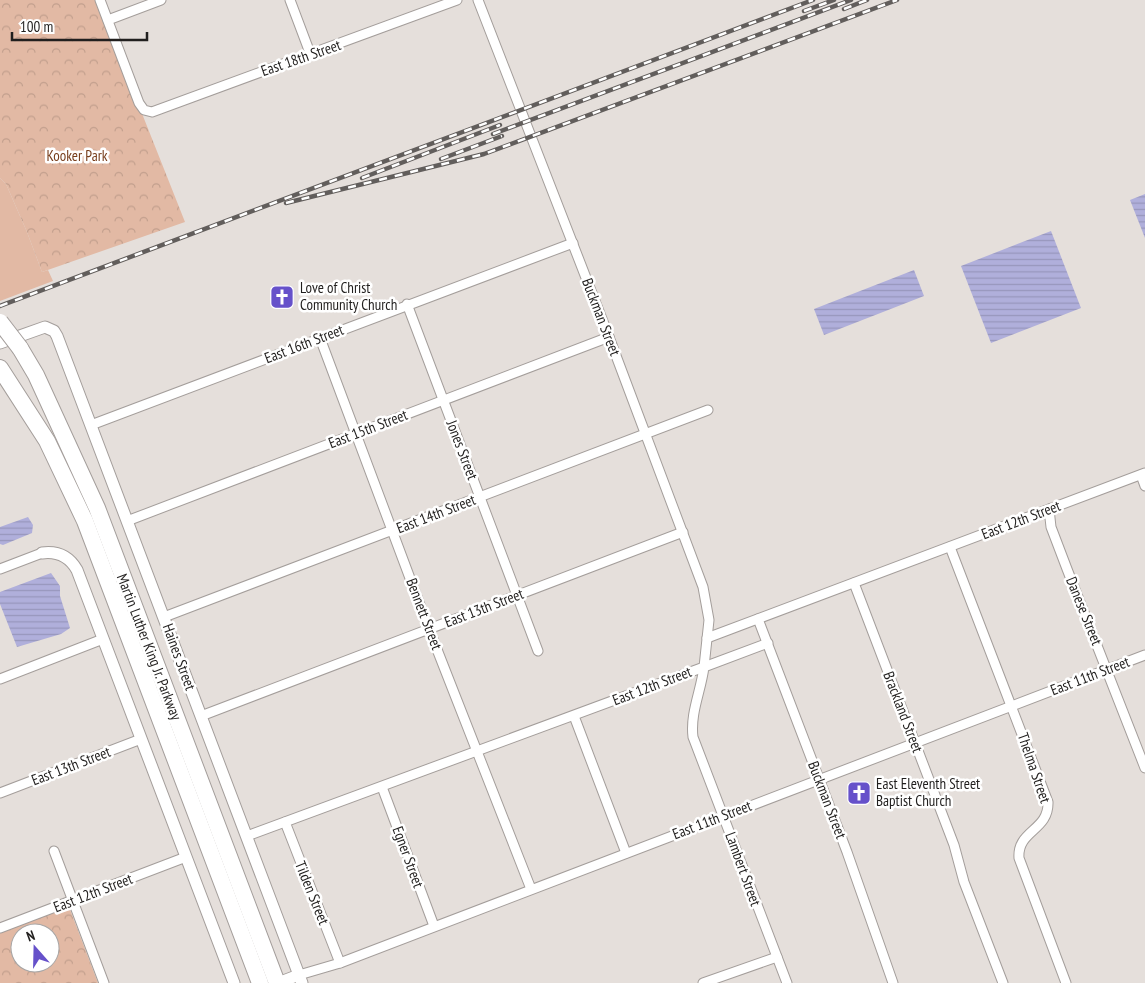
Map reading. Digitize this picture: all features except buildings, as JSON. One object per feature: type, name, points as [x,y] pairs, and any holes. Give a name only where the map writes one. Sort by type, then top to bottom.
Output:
[{"type":"highway","name":"Martin Luther King Jr. Parkway","points":[[0,322],[20,348],[36,375],[97,508],[255,946],[260,983]]},
{"type":"highway","name":"Martin Luther King Jr. Parkway","points":[[0,368],[47,441],[85,521],[255,946],[277,983]]},
{"type":"street","points":[[100,0],[108,20],[160,0]]},
{"type":"street","points":[[290,0],[310,54]]},
{"type":"street","name":"East 18th Street","points":[[108,20],[139,103],[144,110],[152,112],[457,0]]},
{"type":"street","name":"Buckman Street","points":[[478,0],[683,532],[705,594],[709,620],[707,638]]},
{"type":"street","name":"East 16th Street","points":[[91,425],[572,243]]},
{"type":"street","name":"Jones Street","points":[[407,304],[538,651]]},
{"type":"street","name":"Haines Street","points":[[0,343],[38,328],[45,327],[54,331],[301,979]]},
{"type":"street","name":"East 15th Street","points":[[127,521],[609,337]]},
{"type":"street","name":"Bennett Street","points":[[320,338],[429,629],[531,889]]},
{"type":"street","name":"East 14th Street","points":[[164,617],[708,410]]},
{"type":"street","points":[[1143,474],[1145,486]]},
{"type":"street","name":"East 12th Street","points":[[247,836],[704,667],[707,638],[1143,474]]},
{"type":"street","name":"Danese Street","points":[[1049,509],[1051,527],[1145,768]]},
{"type":"street","name":"East 13th Street","points":[[201,716],[683,532]]},
{"type":"street","name":"Thelma Street","points":[[950,546],[1048,802],[1045,820],[1024,839],[1019,858],[1066,983]]},
{"type":"street","points":[[0,570],[42,553],[56,553],[74,564],[234,983]]},
{"type":"street","name":"Brackland Street","points":[[854,583],[1003,983]]},
{"type":"street","name":"Buckman Street","points":[[758,619],[820,780],[893,983]]},
{"type":"street","points":[[0,679],[103,640]]},
{"type":"street","points":[[704,667],[768,643]]},
{"type":"street","name":"East 11th Street","points":[[277,983],[301,979],[434,926],[1145,655]]},
{"type":"street","name":"Lambert Street","points":[[704,667],[702,683],[691,722],[693,737],[787,983]]},
{"type":"street","points":[[574,716],[626,853]]},
{"type":"street","name":"East 13th Street","points":[[0,793],[141,739]]},
{"type":"street","name":"Egner Street","points":[[382,787],[434,926]]},
{"type":"street","name":"Tilden Street","points":[[285,822],[340,963]]},
{"type":"street","points":[[54,851],[104,983]]},
{"type":"street","name":"East 12th Street","points":[[0,928],[186,857]]},
{"type":"street","points":[[703,983],[777,956]]},
{"type":"green space","name":"Kooker Park","points":[[0,0],[97,0],[185,222],[42,272],[6,184],[0,178]]},
{"type":"green space","points":[[0,178],[6,184],[42,272],[48,270],[53,281],[0,301]]},
{"type":"green space","points":[[69,907],[98,983],[0,983],[0,933],[10,929],[10,973],[60,973],[60,923],[27,923]]},
{"type":"water","points":[[1145,194],[1145,238],[1130,200]]},
{"type":"water","points":[[1051,231],[1081,308],[991,343],[961,266]]},
{"type":"water","points":[[914,270],[924,296],[824,335],[814,309]]},
{"type":"water","points":[[28,517],[33,525],[32,533],[3,545],[0,544],[0,527]]},
{"type":"water","points":[[51,573],[60,586],[60,596],[70,628],[61,634],[17,647],[0,604],[0,592]]},
{"type":"railway","points":[[0,306],[813,0]]},
{"type":"railway","points":[[804,11],[834,0]]},
{"type":"railway","points":[[493,134],[851,0]]},
{"type":"railway","points":[[844,9],[867,0]]},
{"type":"railway","points":[[286,203],[484,154],[897,0]]},
{"type":"railway","points":[[362,178],[500,125]]},
{"type":"railway","points":[[441,159],[502,136]]},
{"type":"place","name":"Love of Christ Community Church","points":[[282,297]]},
{"type":"place","name":"East Eleventh Street Baptist Church","points":[[859,793]]}]
